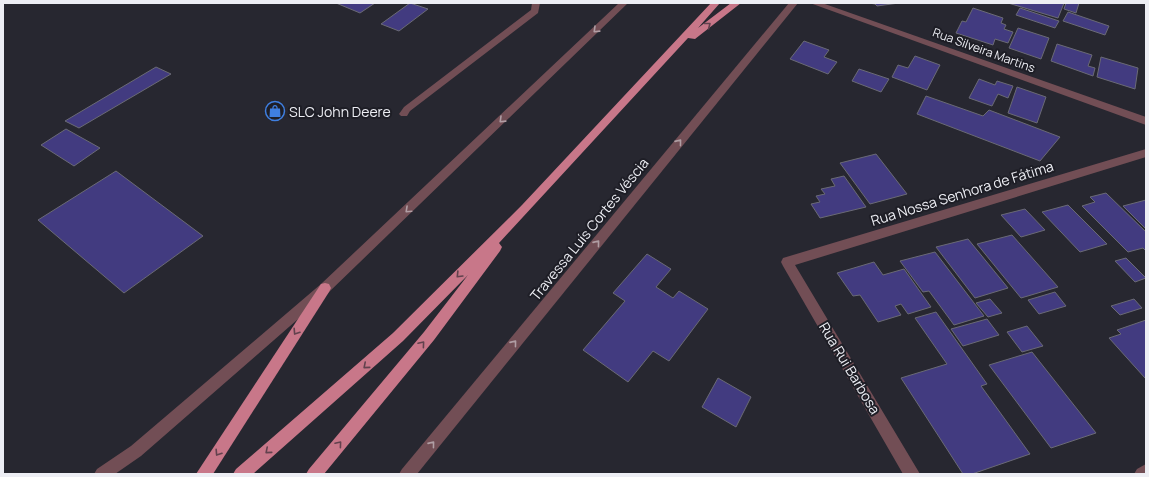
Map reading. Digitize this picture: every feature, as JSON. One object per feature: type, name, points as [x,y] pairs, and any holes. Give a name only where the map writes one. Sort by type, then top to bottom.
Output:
[{"type":"highway","points":[[241,474],[398,337],[526,208],[716,3]]},
{"type":"highway","points":[[666,57],[737,3]]},
{"type":"highway","points":[[314,474],[429,336],[526,208]]},
{"type":"highway","points":[[204,474],[325,288]]},
{"type":"street","points":[[102,474],[136,450],[325,288],[624,3]]},
{"type":"street","name":"Travessa Luís Cortes Véscia","points":[[407,474],[794,3]]},
{"type":"street","name":"Rua Silveira Martins","points":[[814,3],[1146,121]]},
{"type":"street","name":"Rua Nossa Senhora de Fátima","points":[[787,262],[1146,153]]},
{"type":"street","name":"Rua Rui Barbosa","points":[[787,262],[912,474]]},
{"type":"street","points":[[1142,474],[1146,472]]},
{"type":"lane","points":[[404,114],[412,104],[535,11],[536,3]]},
{"type":"building","points":[[336,3],[375,3],[360,13]]},
{"type":"building","points":[[410,3],[428,9],[399,31],[381,24]]},
{"type":"building","points":[[869,3],[899,3],[877,6]]},
{"type":"building","points":[[1008,3],[1064,3],[1058,18]]},
{"type":"building","points":[[1066,3],[1079,3],[1076,13],[1064,9]]},
{"type":"building","points":[[973,8],[1003,18],[1001,23],[1006,25],[1004,29],[1013,32],[1008,43],[995,39],[993,45],[956,33],[962,21],[966,22]]},
{"type":"building","points":[[1020,8],[1059,21],[1055,28],[1016,15]]},
{"type":"building","points":[[1068,12],[1109,26],[1105,35],[1063,21]]},
{"type":"building","points":[[1018,28],[1049,38],[1041,59],[1009,48]]},
{"type":"building","points":[[804,41],[829,50],[824,57],[837,62],[828,74],[790,59]]},
{"type":"building","points":[[1057,44],[1092,55],[1088,66],[1095,68],[1093,76],[1051,61]]},
{"type":"building","points":[[915,56],[940,65],[927,90],[892,77],[898,65],[908,68]]},
{"type":"building","points":[[1101,57],[1138,68],[1135,89],[1097,77]]},
{"type":"building","points":[[156,67],[171,74],[79,128],[65,121]]},
{"type":"building","points":[[859,69],[889,79],[881,92],[852,81]]},
{"type":"building","points":[[979,79],[995,85],[997,81],[1013,86],[1008,98],[998,94],[992,106],[969,98]]},
{"type":"building","points":[[1017,87],[1046,97],[1037,123],[1008,113]]},
{"type":"building","points":[[926,96],[983,116],[989,110],[1060,137],[1040,161],[917,114]]},
{"type":"building","points":[[66,129],[100,148],[74,166],[41,145]]},
{"type":"building","points":[[876,154],[907,194],[870,204],[840,163]]},
{"type":"building","points":[[116,171],[203,236],[124,293],[38,220]]},
{"type":"building","points":[[844,176],[866,207],[820,218],[811,204],[820,202],[816,196],[825,194],[821,189],[835,186],[831,179]]},
{"type":"building","points":[[1106,193],[1146,232],[1146,251],[1143,248],[1128,252],[1082,206],[1095,202],[1090,197]]},
{"type":"building","points":[[1146,200],[1146,229],[1123,206]]},
{"type":"building","points":[[1068,205],[1107,244],[1080,252],[1042,212]]},
{"type":"building","points":[[1025,209],[1045,230],[1021,237],[1001,215]]},
{"type":"building","points":[[1012,235],[1058,287],[1021,298],[977,244]]},
{"type":"building","points":[[968,239],[1008,288],[975,298],[936,247]]},
{"type":"building","points":[[935,252],[984,316],[954,325],[929,291],[923,292],[900,261]]},
{"type":"building","points":[[647,254],[671,269],[656,287],[673,298],[679,291],[708,309],[669,361],[653,351],[628,382],[583,350],[625,301],[613,293]]},
{"type":"building","points":[[1126,258],[1146,278],[1135,282],[1115,261]]},
{"type":"building","points":[[874,262],[883,275],[904,269],[931,307],[908,314],[901,304],[895,306],[901,315],[878,322],[860,295],[853,296],[837,273]]},
{"type":"building","points":[[1055,292],[1066,306],[1039,314],[1028,300]]},
{"type":"building","points":[[990,299],[1002,313],[988,317],[976,303]]},
{"type":"building","points":[[1134,299],[1142,308],[1120,315],[1111,306]]},
{"type":"building","points":[[936,312],[987,384],[981,386],[1030,454],[972,474],[963,474],[901,378],[947,364],[915,318]]},
{"type":"building","points":[[987,319],[999,335],[963,346],[951,329]]},
{"type":"building","points":[[1146,320],[1145,378],[1109,338],[1121,334],[1117,330]]},
{"type":"building","points":[[1027,326],[1043,346],[1022,352],[1007,332]]},
{"type":"building","points":[[1032,352],[1096,433],[1051,448],[989,365]]},
{"type":"building","points":[[718,378],[751,397],[736,427],[702,407]]},
{"type":"place","name":"SLC John Deere","points":[[275,111]]}]
